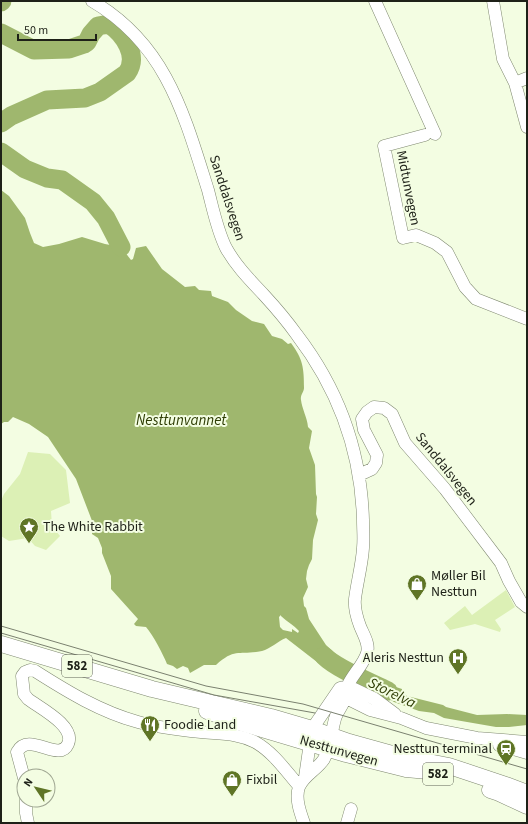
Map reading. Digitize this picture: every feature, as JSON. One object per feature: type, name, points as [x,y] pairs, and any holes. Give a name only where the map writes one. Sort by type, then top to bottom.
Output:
[{"type":"main road","name":"Nesttunvegen","points":[[1,644],[152,689],[177,700],[235,721],[311,736],[406,769],[424,771],[457,779],[499,793],[527,806]]},
{"type":"main road","name":"Nesttunvegen","points":[[331,742],[350,742],[403,758],[449,766],[527,793]]},
{"type":"street","name":"Sanddalsvegen","points":[[92,1],[112,15],[139,40],[151,54],[170,84],[194,144],[213,211],[225,246],[241,270],[266,297],[310,352],[323,374],[342,414],[352,443],[360,474],[363,549],[355,610],[368,651],[360,664],[335,718],[331,742],[321,764],[302,782]]},
{"type":"street","name":"Midtunvegen","points":[[375,1],[417,93],[430,135],[384,146],[403,238],[416,235],[435,243],[448,252],[465,287],[476,299],[527,319]]},
{"type":"street","points":[[493,1],[503,59],[515,83],[527,127]]},
{"type":"street","points":[[515,83],[527,78]]},
{"type":"street","name":"Sanddalsvegen","points":[[360,474],[372,469],[376,463],[377,455],[364,430],[362,419],[367,412],[374,407],[384,408],[392,414],[405,444],[445,489],[501,563],[508,581],[521,602],[527,607]]},
{"type":"street","points":[[21,768],[17,752],[22,745],[27,744],[54,750],[61,750],[68,746],[69,740],[66,728],[28,699],[24,694],[22,676],[25,672],[30,670],[35,671],[78,697],[108,711],[138,722],[162,727],[231,734],[247,738],[266,749],[302,782]]},
{"type":"street","name":"Sanddalsvegen","points":[[311,736],[340,688],[348,689]]},
{"type":"street","points":[[348,689],[370,710],[401,718],[426,728],[477,738],[527,753]]},
{"type":"street","points":[[304,823],[299,807],[298,792],[302,782],[311,736]]},
{"type":"street","points":[[477,738],[527,742]]},
{"type":"street","points":[[26,808],[28,823]]},
{"type":"street","points":[[347,823],[350,810]]},
{"type":"shaded area","points":[[28,452],[50,454],[66,470],[70,503],[51,511],[52,526],[60,536],[46,550],[35,546],[28,538],[9,541],[1,536],[1,501],[4,494],[20,474]]},
{"type":"shaded area","points":[[506,590],[515,607],[495,620],[501,629],[500,632],[475,624],[450,630],[444,623],[465,606],[472,615]]},
{"type":"water","name":"Nesttunvannet","points":[[1,190],[9,196],[25,218],[34,243],[43,247],[82,237],[121,247],[131,260],[133,259],[136,248],[146,246],[162,269],[185,287],[195,286],[199,290],[211,291],[212,296],[228,302],[236,310],[252,321],[264,324],[272,336],[282,339],[288,344],[291,343],[298,354],[303,369],[304,388],[301,400],[308,427],[312,431],[309,448],[315,465],[317,497],[316,514],[318,520],[313,540],[312,559],[307,571],[306,579],[308,587],[303,598],[304,606],[309,619],[326,645],[348,665],[342,674],[326,669],[286,638],[265,650],[233,654],[223,659],[216,665],[204,665],[190,673],[188,668],[183,666],[177,669],[167,664],[149,630],[146,627],[136,626],[134,624],[138,619],[111,589],[111,576],[98,538],[92,534],[94,526],[76,479],[48,437],[29,424],[13,417],[8,422],[1,424]],"holes":[[[281,616],[297,629],[299,631],[298,633],[292,629],[292,632],[283,630],[280,627],[279,617]]]},
{"type":"water","points":[[367,674],[374,681],[402,689],[402,692],[407,696],[477,715],[527,715],[527,725],[496,727],[444,718],[434,713],[419,711],[394,702],[365,684],[364,680]]},
{"type":"waterway","points":[[1,33],[34,50],[69,49],[87,42],[91,34],[98,26],[109,24],[120,33],[131,53],[130,66],[127,73],[100,92],[85,98],[47,100],[11,116],[1,123]]},
{"type":"waterway","points":[[1,152],[25,169],[47,178],[62,180],[93,202],[106,218],[121,247]]},
{"type":"waterway","name":"Storelva","points":[[324,656],[337,666],[388,691]]},
{"type":"tram line","points":[[1,626],[206,686],[303,704],[527,769]]},
{"type":"tram line","points":[[1,633],[214,695],[315,713]]},
{"type":"place","name":"The White Rabbit","points":[[29,544]]},
{"type":"place","name":"Møller Bil Nesttun","points":[[417,601]]},
{"type":"place","name":"Aleris Nesttun","points":[[458,675]]},
{"type":"place","name":"Foodie Land","points":[[150,742]]},
{"type":"place","name":"Nesttun terminal","points":[[506,766]]},
{"type":"place","name":"Fixbil","points":[[232,797]]}]
